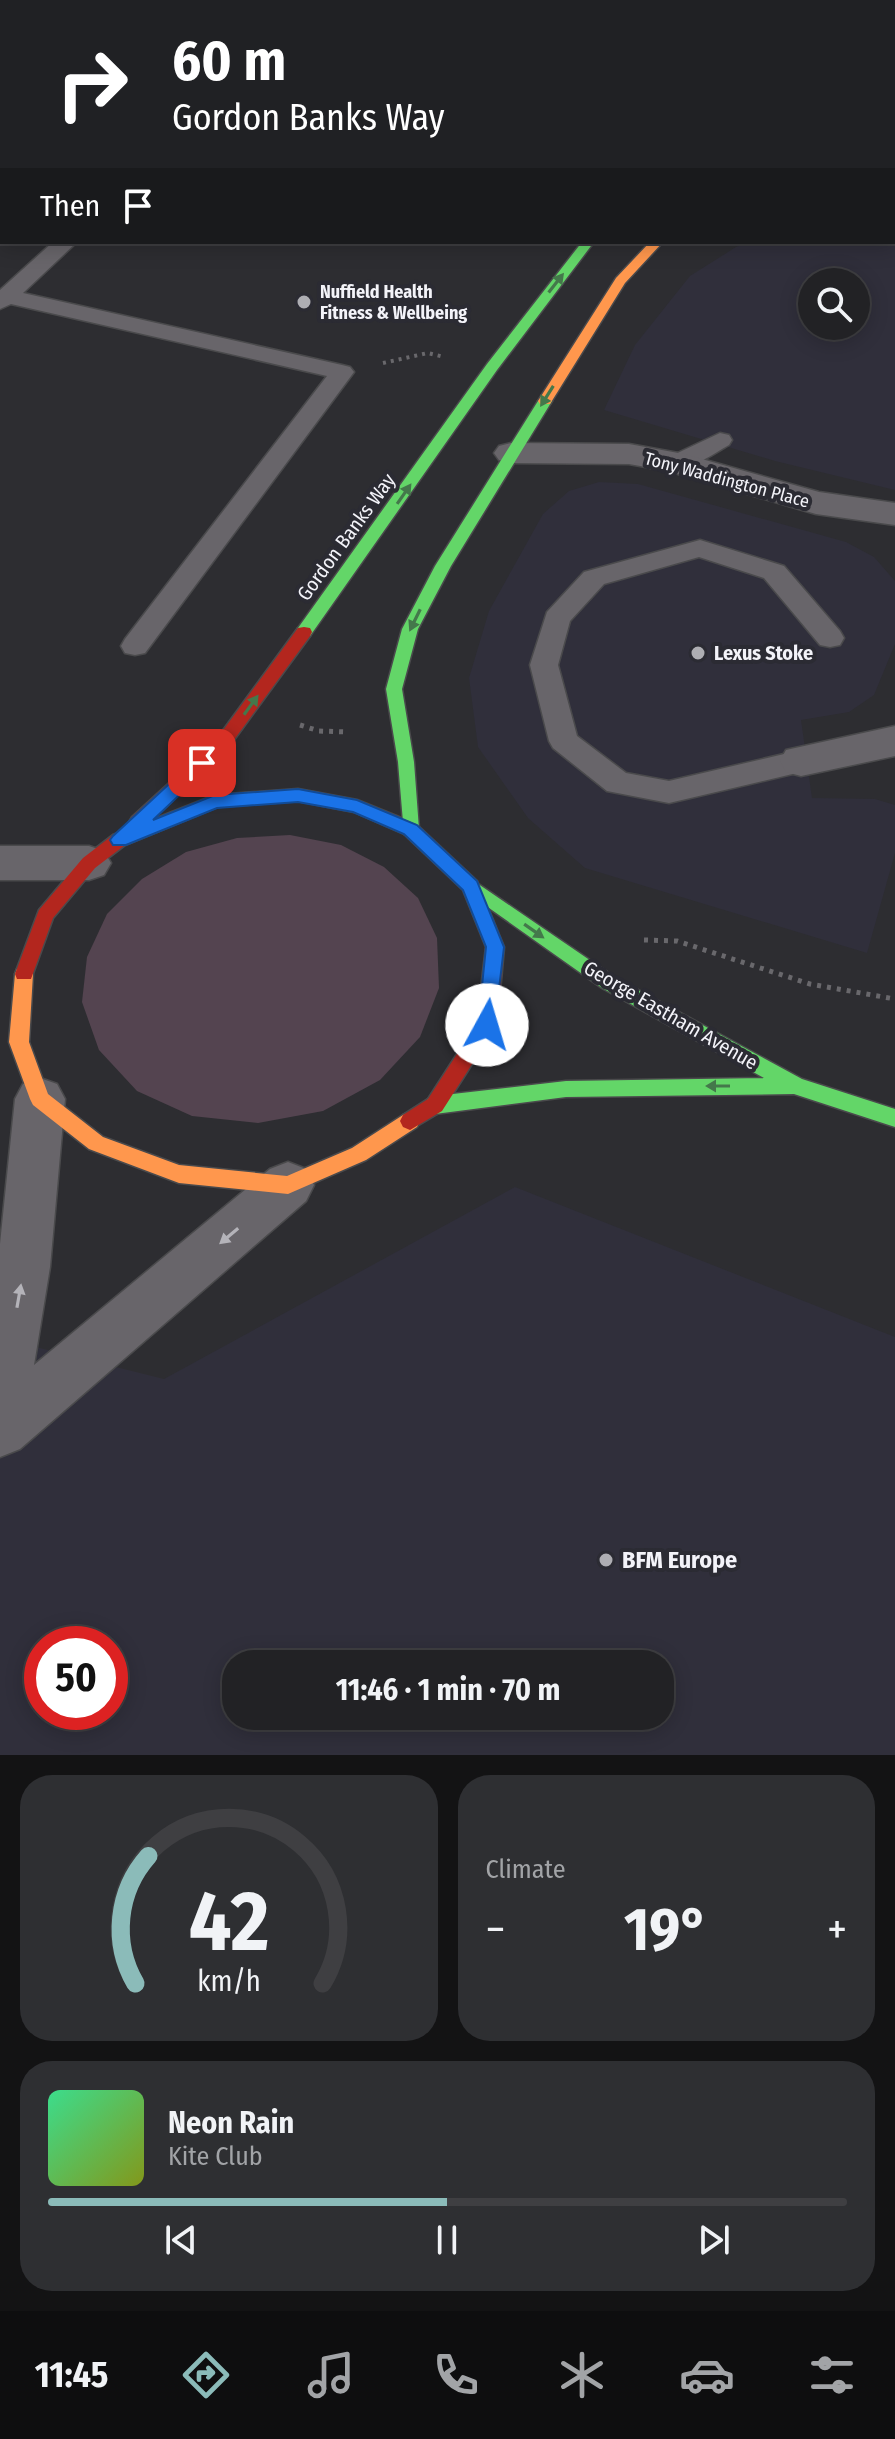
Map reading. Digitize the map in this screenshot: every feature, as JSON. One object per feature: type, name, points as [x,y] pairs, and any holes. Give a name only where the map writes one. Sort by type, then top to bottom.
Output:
[{"type":"main road","name":"Gordon Banks Way","points":[[10,1033],[22,979],[45,915],[104,852],[222,744],[368,545],[492,367],[586,244]]},
{"type":"main road","points":[[410,829],[402,734],[394,689],[410,629],[443,566],[511,453],[620,281],[655,244]]},
{"type":"main road","name":"George Eastham Avenue","points":[[104,852],[215,801],[298,795],[357,806],[410,829],[471,886],[609,983],[796,1086],[895,1118]]},
{"type":"main road","points":[[10,1033],[40,1099],[96,1143],[179,1174],[288,1185],[359,1154],[435,1105],[487,1025],[495,947],[471,886]]},
{"type":"main road","name":"George Eastham Avenue","points":[[435,1105],[566,1089],[796,1086]]},
{"type":"street","name":"Tony Waddington Place","points":[[511,453],[629,454],[676,463],[816,503],[895,514]]},
{"type":"street","points":[[816,503],[860,523],[895,544]]},
{"type":"street","points":[[801,761],[895,741]]},
{"type":"street","points":[[0,863],[104,852]]},
{"type":"street","points":[[0,1400],[24,1267],[40,1099]]},
{"type":"street","points":[[0,1429],[288,1185]]},
{"type":"lane","points":[[4,299],[64,244]]},
{"type":"lane","points":[[4,299],[342,372],[297,439],[186,575],[135,646]]},
{"type":"lane","points":[[676,463],[720,440]]},
{"type":"lane","points":[[801,761],[669,792],[618,783],[564,741],[544,665],[557,618],[594,578],[700,548],[774,572],[830,638]]},
{"type":"path","points":[[342,372],[428,353],[492,367]]},
{"type":"path","points":[[249,708],[319,731],[402,734]]},
{"type":"path","points":[[609,983],[625,940],[677,941],[810,984],[895,999]]},
{"type":"shaded area","points":[[743,244],[895,244],[895,490],[775,461],[604,410],[635,345],[690,276]]},
{"type":"shaded area","points":[[599,482],[638,484],[846,542],[874,557],[895,581],[895,644],[874,695],[849,712],[801,720],[812,798],[875,799],[895,805],[895,853],[867,953],[585,868],[528,818],[478,747],[469,678],[489,611],[543,514],[569,491]]},
{"type":"shaded area","points":[[290,835],[341,845],[384,867],[418,898],[437,938],[439,988],[420,1037],[380,1080],[323,1111],[258,1123],[192,1116],[137,1091],[99,1050],[82,1002],[87,957],[107,914],[142,879],[186,852],[237,838]]},
{"type":"shaded area","points":[[515,1187],[895,1337],[895,1755],[0,1755],[0,1338],[164,1379]]},
{"type":"traffic: fast","points":[[304,632],[492,367],[586,244]]},
{"type":"traffic: fast","points":[[410,829],[406,762],[394,689],[410,629],[443,566],[545,401]]},
{"type":"traffic: fast","points":[[471,886],[609,983],[796,1086],[895,1118]]},
{"type":"traffic: fast","points":[[435,1105],[566,1089],[793,1086]]},
{"type":"traffic: slow","points":[[545,401],[620,281],[655,244]]},
{"type":"traffic: slow","points":[[24,974],[19,1042],[40,1099],[96,1143],[179,1174],[288,1185],[359,1154],[410,1121]]},
{"type":"traffic: jam","points":[[138,822],[222,744],[304,632]]},
{"type":"traffic: jam","points":[[298,795],[357,806],[410,829],[471,886],[495,947],[487,1025],[435,1105],[410,1121]]},
{"type":"traffic: jam","points":[[24,974],[45,915],[89,863],[119,840],[215,801],[298,795]]},
{"type":"place","name":"Nuffield Health Fitness & Wellbeing","points":[[304,302]]},
{"type":"place","name":"Lexus Stoke","points":[[698,653]]},
{"type":"place","name":"BFM Europe","points":[[606,1560]]},
{"type":"route","points":[[202,763],[119,840],[215,801],[298,795],[357,806],[410,829],[471,886],[495,947],[487,1025]]}]
